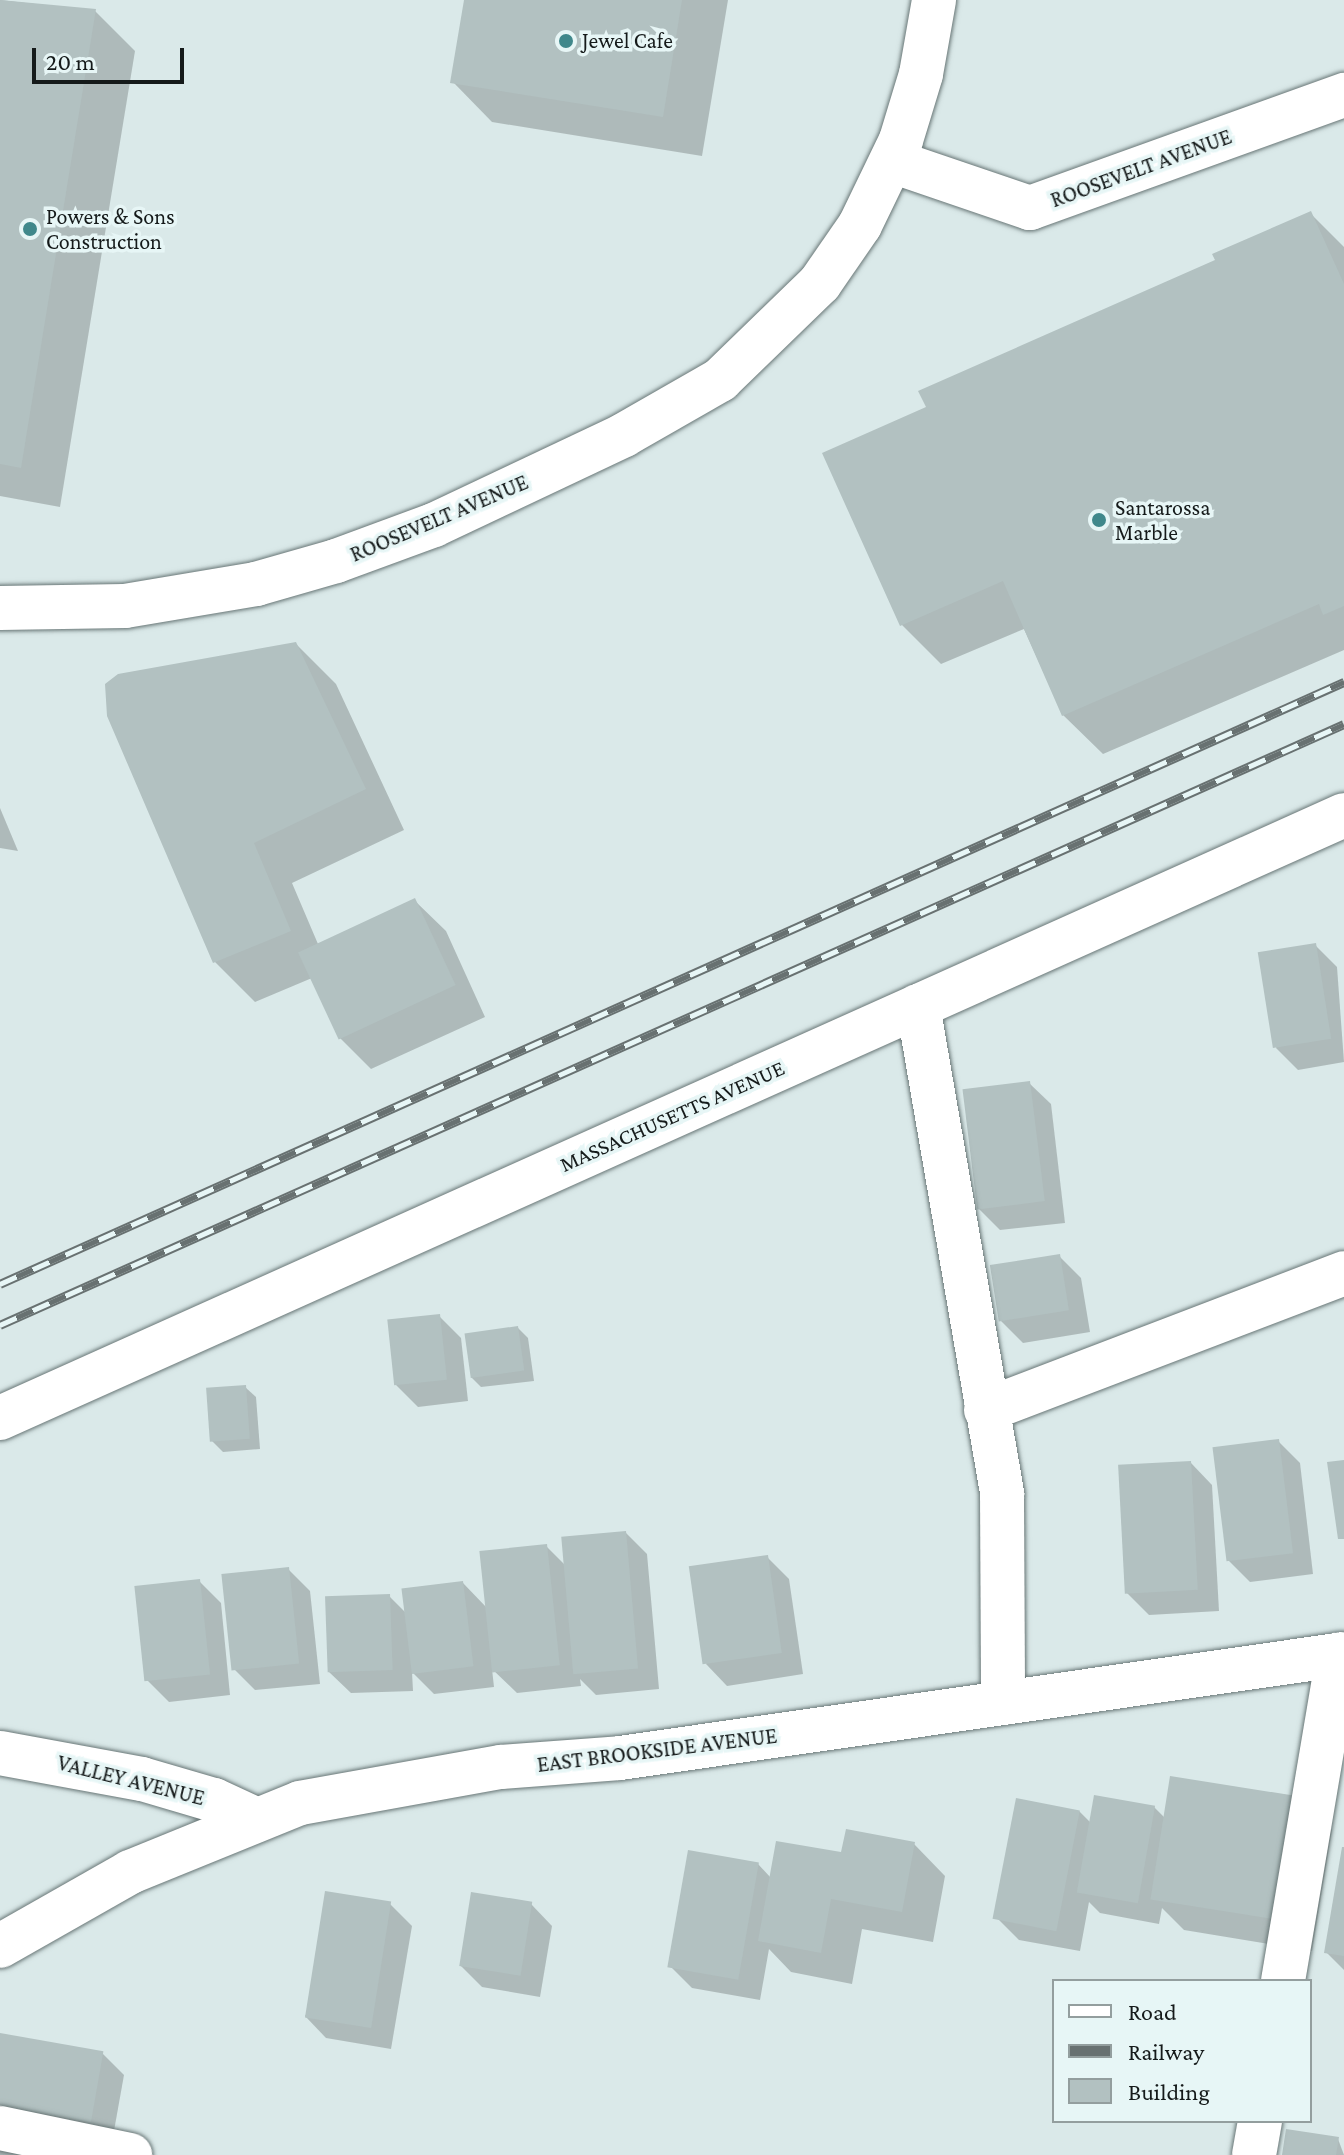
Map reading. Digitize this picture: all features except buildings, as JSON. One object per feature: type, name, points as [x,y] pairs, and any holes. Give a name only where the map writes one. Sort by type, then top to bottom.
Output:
[{"type":"street","name":"ROOSEVELT AVENUE","points":[[0,608],[125,606],[256,584],[408,535],[681,405],[720,380],[820,283],[860,225],[892,161],[918,85],[934,0]]},
{"type":"street","name":"ROOSEVELT AVENUE","points":[[892,161],[1030,208],[1344,95]]},
{"type":"street","name":"MASSACHUSETTS AVENUE","points":[[0,1418],[1344,815]]},
{"type":"street","points":[[918,1006],[1002,1494],[1003,1703]]},
{"type":"street","points":[[986,1410],[1344,1273]]},
{"type":"street","points":[[1283,1979],[1341,1655]]},
{"type":"street","name":"EAST BROOKSIDE AVENUE","points":[[0,1946],[130,1872],[300,1803],[420,1779],[620,1758],[1341,1655]]},
{"type":"street","name":"VALLEY AVENUE","points":[[0,1753],[142,1779],[214,1800],[257,1820]]},
{"type":"street","points":[[1254,2155],[1260,2123]]},
{"type":"street","points":[[0,2128],[130,2155]]},
{"type":"railway","points":[[0,1284],[1344,682]]},
{"type":"railway","points":[[0,1325],[1344,724]]},
{"type":"place","name":"Jewel Cafe","points":[[566,41]]},
{"type":"place","name":"Powers & Sons Construction","points":[[30,229]]},
{"type":"place","name":"Santarossa Marble","points":[[1099,520]]}]
